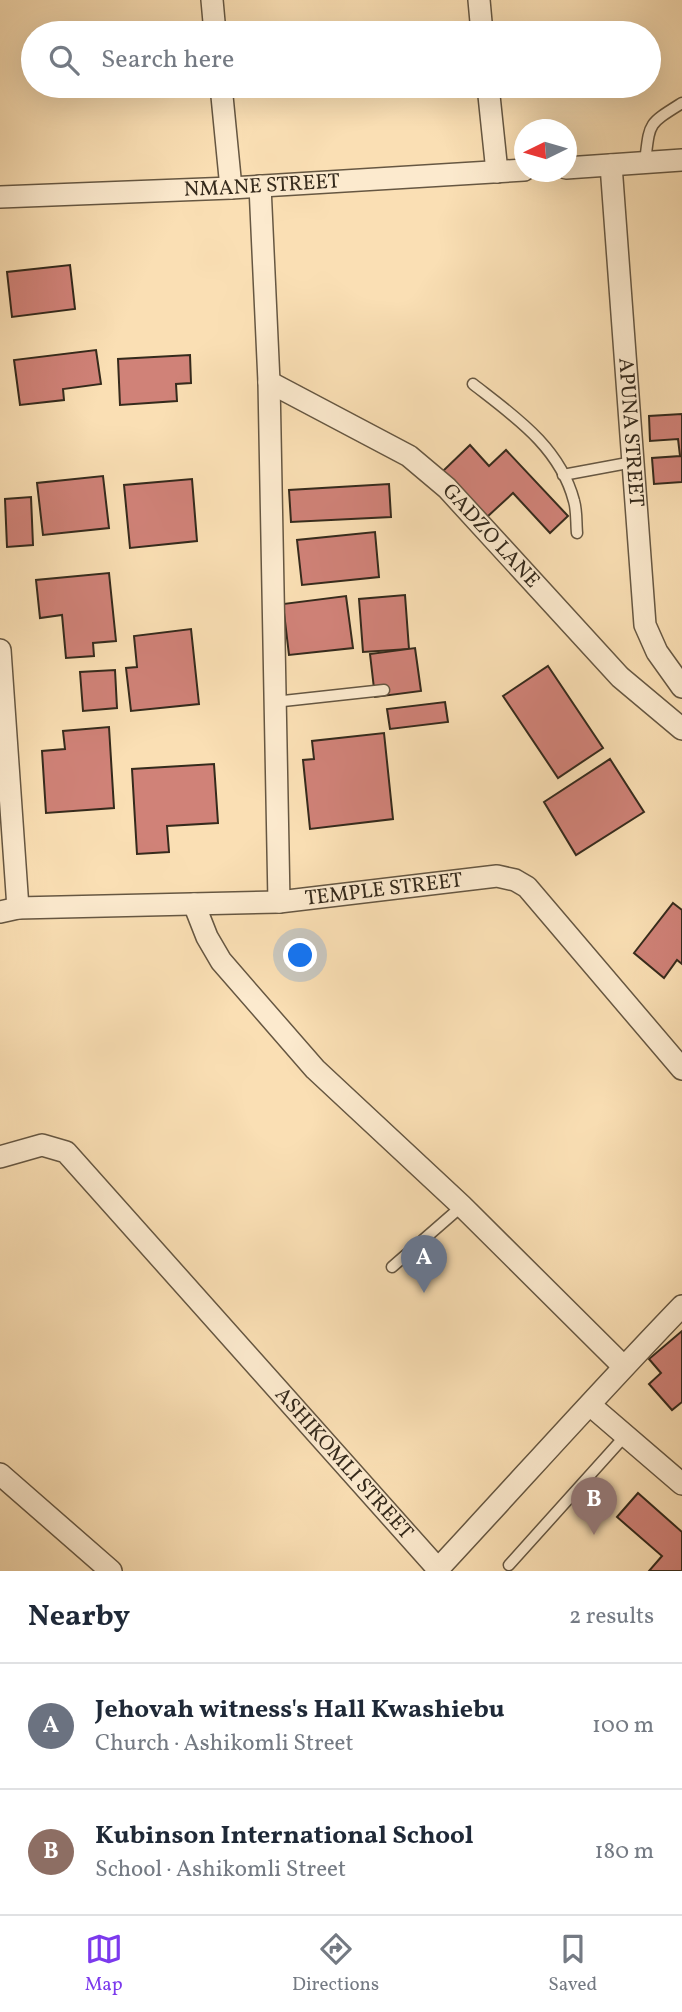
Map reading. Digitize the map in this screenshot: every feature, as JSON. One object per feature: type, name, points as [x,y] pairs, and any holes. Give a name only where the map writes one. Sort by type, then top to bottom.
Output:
[{"type":"street","points":[[212,0],[214,21]]},
{"type":"street","points":[[479,0],[481,21]]},
{"type":"street","points":[[222,98],[231,188]]},
{"type":"street","points":[[489,98],[497,172]]},
{"type":"street","points":[[577,167],[682,160]]},
{"type":"street","name":"APUNA STREET","points":[[611,165],[645,625],[657,652],[682,687]]},
{"type":"street","name":"NMANE STREET","points":[[0,197],[231,188],[514,171]]},
{"type":"street","points":[[260,186],[269,382],[279,902]]},
{"type":"street","name":"GADZO LANE","points":[[269,382],[409,456],[447,488],[620,677],[682,729]]},
{"type":"street","points":[[0,650],[9,910]]},
{"type":"street","name":"TEMPLE STREET","points":[[9,910],[279,902],[497,876],[515,880],[527,887],[682,1069]]},
{"type":"street","points":[[194,904],[207,937],[221,961],[315,1069],[462,1206],[623,1366]]},
{"type":"street","name":"ASHIKOMLI STREET","points":[[0,1157],[42,1145],[66,1152],[439,1570],[623,1366],[682,1306]]},
{"type":"street","points":[[590,1405],[682,1484]]},
{"type":"street","points":[[0,1474],[111,1571]]},
{"type":"lane","points":[[645,162],[649,128],[657,119],[682,103]]},
{"type":"lane","points":[[473,384],[533,432],[563,475],[574,501],[577,533]]},
{"type":"lane","points":[[563,475],[633,462]]},
{"type":"lane","points":[[274,702],[384,690]]},
{"type":"lane","points":[[392,1267],[462,1206]]},
{"type":"lane","points":[[509,1565],[625,1436]]},
{"type":"building","points":[[70,265],[75,309],[12,317],[7,272]]},
{"type":"building","points":[[96,350],[101,384],[63,389],[64,400],[20,405],[14,360]]},
{"type":"building","points":[[190,355],[191,383],[176,384],[177,401],[120,405],[118,359]]},
{"type":"building","points":[[682,414],[682,482],[654,484],[652,458],[680,456],[678,439],[650,441],[649,416]]},
{"type":"building","points":[[470,445],[489,466],[506,450],[568,516],[550,533],[513,493],[487,517],[443,471]]},
{"type":"building","points":[[103,476],[109,528],[43,535],[37,483]]},
{"type":"building","points":[[192,479],[197,541],[130,548],[124,485]]},
{"type":"building","points":[[389,484],[391,517],[291,522],[289,490]]},
{"type":"building","points":[[31,497],[33,545],[7,547],[5,499]]},
{"type":"building","points":[[375,532],[379,577],[302,585],[297,540]]},
{"type":"building","points":[[109,573],[116,641],[93,643],[94,656],[66,658],[62,615],[40,618],[36,580]]},
{"type":"building","points":[[405,595],[409,649],[363,652],[359,599]]},
{"type":"building","points":[[346,596],[353,648],[289,655],[283,604]]},
{"type":"building","points":[[191,629],[199,704],[131,711],[126,668],[137,667],[134,636]]},
{"type":"building","points":[[415,648],[421,691],[375,697],[370,654]]},
{"type":"building","points":[[548,666],[603,748],[558,778],[503,696]]},
{"type":"building","points":[[115,670],[117,708],[83,711],[80,672]]},
{"type":"building","points":[[445,702],[448,722],[390,729],[387,709]]},
{"type":"building","points":[[109,727],[114,808],[46,813],[42,751],[65,749],[63,731]]},
{"type":"building","points":[[384,733],[393,819],[310,829],[303,760],[314,759],[312,741]]},
{"type":"building","points":[[610,759],[644,812],[576,855],[544,802]]},
{"type":"building","points":[[214,764],[218,823],[167,826],[169,852],[137,854],[132,769]]},
{"type":"building","points":[[673,903],[682,910],[682,964],[677,960],[664,978],[634,953]]},
{"type":"building","points":[[682,1331],[682,1402],[672,1410],[649,1384],[661,1373],[649,1359]]},
{"type":"building","points":[[638,1493],[682,1532],[682,1571],[649,1571],[662,1556],[617,1517]]},
{"type":"place","name":"Jehovah witness's Hall Kwashiebu","points":[[424,1293]]},
{"type":"place","name":"Kubinson International School","points":[[594,1535]]}]
